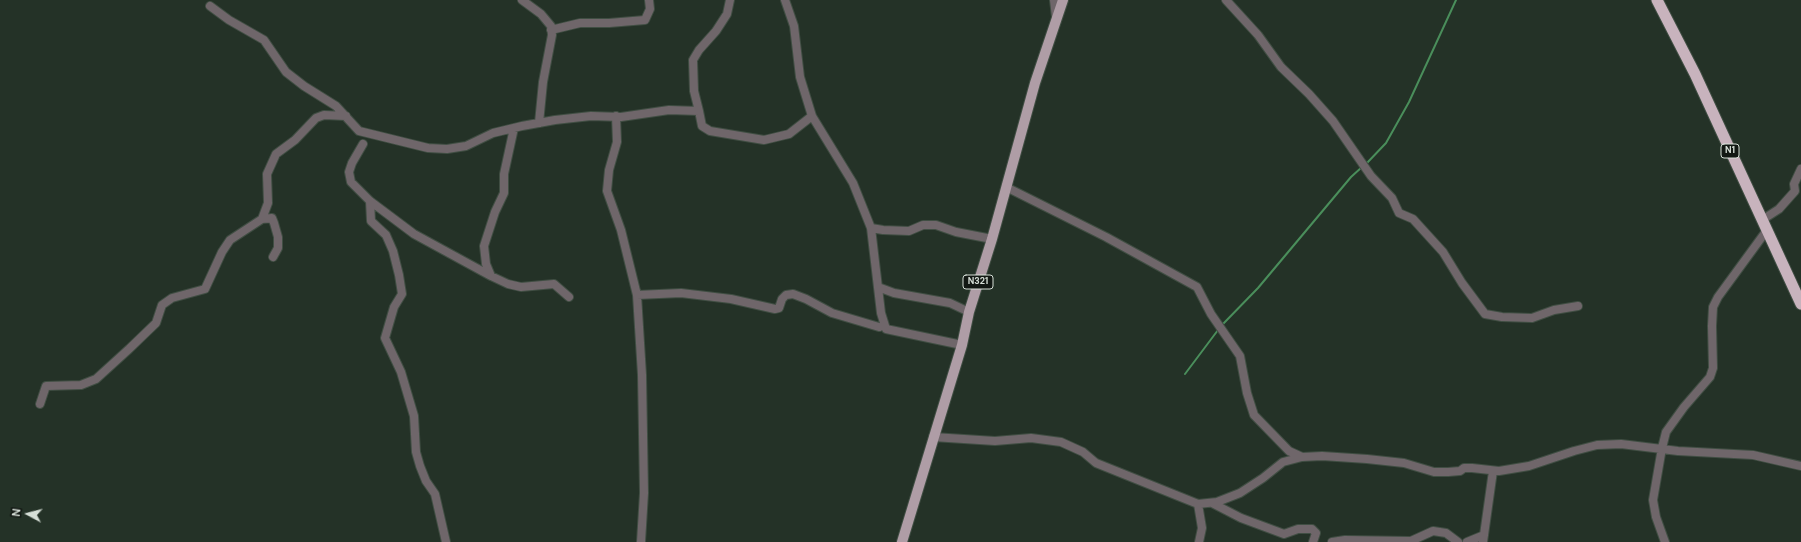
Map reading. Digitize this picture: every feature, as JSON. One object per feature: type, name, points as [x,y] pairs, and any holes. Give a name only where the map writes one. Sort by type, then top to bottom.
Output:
[{"type":"highway","name":"N1","points":[[1657,0],[1695,74],[1801,304]]},
{"type":"main road","name":"N321","points":[[902,542],[962,345],[969,312],[992,239],[1036,83],[1063,0]]},
{"type":"street","points":[[522,0],[541,14],[551,26],[552,35],[544,75],[539,123]]},
{"type":"street","points":[[551,30],[580,23],[609,23],[645,20],[650,9],[649,0]]},
{"type":"street","points":[[730,0],[727,14],[716,31],[699,50],[693,60],[694,91],[702,126],[710,131],[761,140],[789,134],[812,116]]},
{"type":"street","points":[[785,0],[794,26],[800,78],[812,116],[853,183],[871,228],[881,313],[886,329],[962,345]]},
{"type":"street","name":"N321","points":[[1054,0],[1056,22]]},
{"type":"street","points":[[1226,0],[1258,34],[1281,67],[1309,94],[1333,121],[1371,176],[1392,198],[1400,213],[1413,218],[1443,252],[1462,283],[1485,314],[1502,317],[1532,318],[1554,310],[1578,306]]},
{"type":"street","points":[[210,6],[229,20],[264,40],[289,75],[304,86],[332,102],[359,131],[428,148],[447,149],[466,146],[493,133],[539,123],[591,116],[616,116],[669,110],[699,111]]},
{"type":"street","points":[[262,219],[268,203],[267,174],[276,154],[295,140],[316,118],[324,115],[346,116]]},
{"type":"street","points":[[616,116],[617,142],[609,170],[608,191],[621,230],[638,295],[642,375],[644,493],[641,542]]},
{"type":"street","points":[[490,276],[486,264],[484,246],[495,212],[504,193],[504,174],[514,128]]},
{"type":"street","points":[[364,144],[352,163],[349,172],[351,182],[370,201],[414,234],[490,276],[508,284],[521,287],[554,284],[569,297]]},
{"type":"street","points":[[1762,220],[1779,209],[1795,191],[1794,184],[1801,169]]},
{"type":"street","points":[[1006,187],[1106,237],[1185,279],[1197,288],[1211,314],[1240,356],[1247,393],[1254,415],[1288,451],[1302,457]]},
{"type":"street","points":[[370,201],[371,221],[386,235],[393,251],[402,294],[394,307],[385,338],[401,372],[414,416],[416,452],[426,481],[435,494],[446,542]]},
{"type":"street","points":[[40,404],[46,386],[82,386],[96,379],[156,323],[162,305],[172,298],[205,289],[222,252],[230,240],[262,219],[272,218],[274,223],[278,237],[278,248],[274,257]]},
{"type":"street","points":[[871,228],[909,231],[923,225],[936,225],[956,232],[992,239]]},
{"type":"street","points":[[1665,542],[1656,517],[1654,500],[1666,432],[1673,421],[1710,377],[1713,368],[1713,307],[1718,297],[1767,230]]},
{"type":"street","points":[[878,287],[894,293],[950,303],[969,312]]},
{"type":"street","points":[[638,295],[680,293],[731,299],[775,309],[779,308],[782,299],[786,294],[793,294],[832,313],[879,327]]},
{"type":"street","points":[[933,437],[995,441],[1031,438],[1061,442],[1083,452],[1096,463],[1198,504],[1212,503],[1240,493],[1263,478],[1283,462],[1302,457],[1322,456],[1404,463],[1434,472],[1460,471],[1464,468],[1493,471],[1529,466],[1597,445],[1621,444],[1678,451],[1753,455],[1801,466]]},
{"type":"street","points":[[1467,542],[1484,539],[1493,471]]},
{"type":"street","points":[[1212,503],[1241,518],[1284,534],[1298,528],[1312,529],[1316,533],[1313,542]]},
{"type":"street","points":[[1198,504],[1202,528],[1199,542]]},
{"type":"street","points":[[1332,542],[1345,540],[1411,541],[1433,531],[1446,533],[1458,542]]},
{"type":"waterway","points":[[1366,164],[1386,143],[1409,102],[1456,0]]},
{"type":"waterway","points":[[1222,325],[1258,288],[1351,177],[1362,167]]},
{"type":"waterway","points":[[1185,374],[1218,330]]}]
